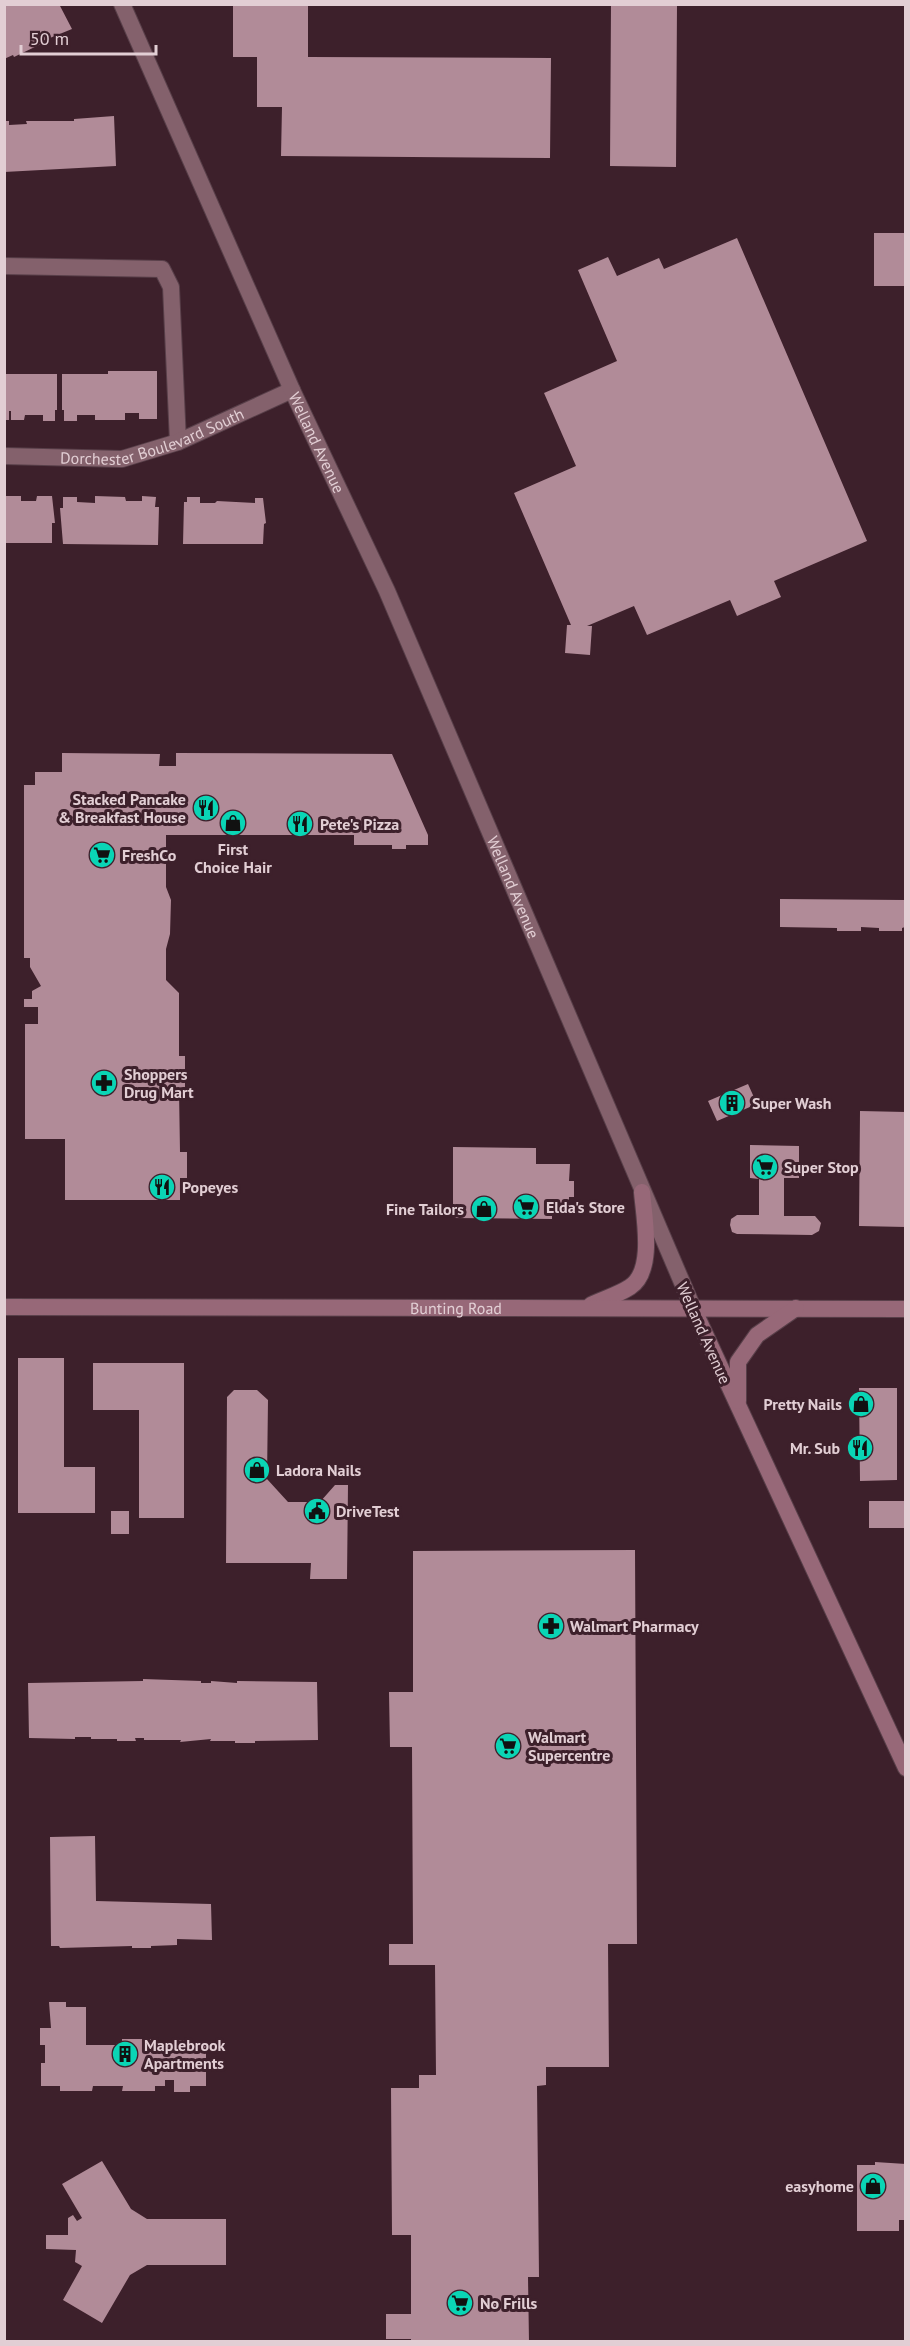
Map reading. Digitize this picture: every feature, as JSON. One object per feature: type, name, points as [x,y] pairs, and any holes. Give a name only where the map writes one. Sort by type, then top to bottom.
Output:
[{"type":"main road","points":[[585,1308],[632,1286],[640,1274],[647,1252],[642,1192]]},
{"type":"main road","name":"Bunting Road","points":[[4,1307],[906,1309]]},
{"type":"main road","name":"Welland Avenue","points":[[693,1308],[906,1768]]},
{"type":"main road","points":[[738,1408],[738,1362],[757,1335],[796,1308]]},
{"type":"street","name":"Welland Avenue","points":[[122,4],[292,390],[387,591],[693,1308]]},
{"type":"street","points":[[4,266],[162,269],[171,287],[178,442]]},
{"type":"street","name":"Dorchester Boulevard South","points":[[4,456],[122,459],[178,442],[292,390]]},
{"type":"building","points":[[8,4],[59,4],[72,29],[40,42],[41,44],[14,57],[13,55],[4,59],[4,6]]},
{"type":"building","points":[[611,4],[677,4],[676,167],[610,166]]},
{"type":"building","points":[[233,6],[308,6],[308,57],[551,58],[550,158],[281,156],[282,107],[257,107],[257,57],[233,57]]},
{"type":"building","points":[[114,116],[116,166],[4,172],[4,121],[9,121],[9,125],[27,124],[26,121],[74,121],[74,119]]},
{"type":"building","points":[[874,233],[906,233],[906,286],[874,286]]},
{"type":"building","points":[[737,238],[867,541],[774,581],[781,597],[737,616],[730,600],[647,635],[634,606],[587,626],[592,626],[590,655],[565,653],[567,625],[571,625],[514,493],[576,466],[544,393],[617,361],[578,270],[608,257],[617,276],[659,258],[664,269]]},
{"type":"building","points":[[108,371],[157,371],[157,419],[139,419],[139,413],[125,413],[125,420],[95,420],[95,415],[77,415],[77,421],[64,421],[62,374],[108,374]]},
{"type":"building","points":[[4,374],[57,374],[55,421],[43,421],[43,415],[25,415],[24,420],[11,420],[11,411],[9,411],[9,420],[4,420]]},
{"type":"building","points":[[4,496],[21,496],[21,501],[36,501],[37,496],[52,496],[55,523],[52,523],[52,543],[4,543]]},
{"type":"building","points":[[95,496],[125,497],[126,501],[142,501],[142,496],[156,497],[155,507],[159,507],[158,545],[63,544],[60,508],[63,508],[63,497],[77,497],[77,502],[95,503]]},
{"type":"building","points":[[187,497],[200,497],[200,503],[217,501],[255,503],[255,498],[263,498],[266,523],[264,524],[263,544],[183,544],[184,502],[187,502]]},
{"type":"building","points":[[62,753],[160,754],[159,766],[176,766],[176,753],[392,754],[428,835],[428,845],[406,845],[406,849],[392,849],[392,845],[354,845],[354,835],[166,835],[166,887],[171,900],[170,934],[166,949],[166,980],[179,993],[179,1056],[185,1056],[185,1090],[179,1090],[180,1152],[187,1152],[187,1178],[180,1178],[180,1200],[65,1200],[65,1139],[25,1139],[25,1024],[38,1024],[38,1007],[24,1007],[24,999],[32,999],[32,991],[41,986],[30,967],[30,958],[24,958],[24,785],[35,785],[35,772],[62,772]]},
{"type":"building","points":[[780,899],[905,900],[905,927],[902,931],[879,931],[879,928],[861,927],[861,931],[837,931],[837,928],[780,927]]},
{"type":"building","name":"Super Wash","points":[[748,1084],[757,1104],[717,1121],[708,1101]]},
{"type":"building","points":[[860,1111],[906,1112],[906,1227],[859,1226]]},
{"type":"building","points":[[750,1145],[799,1146],[799,1178],[784,1178],[784,1216],[815,1216],[821,1223],[819,1231],[812,1235],[737,1234],[732,1232],[731,1219],[737,1215],[759,1215],[759,1179],[750,1178]]},
{"type":"building","points":[[453,1147],[536,1148],[536,1164],[570,1164],[569,1181],[574,1181],[574,1197],[569,1197],[569,1214],[552,1214],[552,1219],[453,1218]]},
{"type":"building","points":[[18,1358],[64,1358],[64,1467],[95,1467],[95,1513],[18,1513]]},
{"type":"building","points":[[93,1363],[184,1363],[184,1518],[139,1518],[139,1410],[93,1410]]},
{"type":"building","points":[[859,1388],[897,1388],[897,1480],[860,1481]]},
{"type":"building","points":[[234,1390],[257,1390],[268,1400],[267,1479],[288,1502],[320,1502],[335,1485],[348,1485],[347,1579],[310,1579],[311,1563],[226,1563],[227,1397]]},
{"type":"building","points":[[869,1501],[906,1501],[906,1528],[869,1528]]},
{"type":"building","points":[[111,1511],[129,1511],[129,1534],[111,1534]]},
{"type":"building","points":[[635,1550],[637,1944],[608,1944],[609,2067],[546,2067],[546,2085],[537,2086],[539,2277],[528,2277],[529,2342],[411,2342],[411,2339],[386,2339],[386,2314],[411,2314],[411,2235],[392,2235],[391,2088],[419,2088],[419,2075],[436,2075],[435,1965],[389,1965],[389,1944],[413,1944],[412,1747],[390,1747],[389,1692],[413,1692],[413,1551]]},
{"type":"building","points":[[143,1679],[201,1681],[201,1683],[211,1683],[211,1681],[317,1682],[318,1740],[235,1743],[235,1741],[210,1741],[211,1739],[180,1742],[181,1740],[144,1740],[144,1738],[135,1738],[136,1741],[117,1741],[117,1739],[91,1739],[91,1737],[29,1738],[28,1683],[143,1681]]},
{"type":"building","points":[[95,1836],[96,1901],[211,1904],[212,1940],[177,1939],[177,1945],[151,1946],[151,1948],[132,1948],[132,1946],[60,1948],[51,1946],[50,1837]]},
{"type":"building","name":"Maplebrook Apartments","points":[[49,2002],[66,2002],[66,2007],[86,2007],[86,2045],[122,2045],[122,2039],[155,2039],[155,2044],[174,2044],[173,2040],[189,2040],[189,2046],[206,2046],[206,2086],[190,2086],[190,2092],[174,2092],[174,2080],[165,2080],[165,2086],[155,2086],[155,2091],[122,2091],[123,2086],[93,2086],[92,2091],[60,2091],[60,2086],[41,2086],[41,2063],[45,2063],[45,2045],[40,2045],[40,2028],[51,2028]]},
{"type":"building","points":[[102,2161],[131,2209],[147,2219],[226,2219],[226,2265],[147,2265],[130,2275],[102,2323],[63,2300],[82,2266],[75,2262],[76,2250],[46,2249],[46,2235],[68,2235],[68,2218],[73,2215],[77,2221],[82,2218],[62,2184]]},
{"type":"building","points":[[875,2162],[906,2164],[906,2220],[899,2220],[899,2231],[857,2231],[857,2165],[875,2165]]},
{"type":"place","name":"Stacked Pancake & Breakfast House","points":[[206,808]]},
{"type":"place","name":"First Choice Hair","points":[[233,823]]},
{"type":"place","name":"Pete's Pizza","points":[[300,824]]},
{"type":"place","name":"FreshCo","points":[[102,855]]},
{"type":"place","name":"Shoppers Drug Mart","points":[[104,1083]]},
{"type":"place","name":"Super Wash","points":[[732,1103]]},
{"type":"place","name":"Super Stop","points":[[765,1167]]},
{"type":"place","name":"Popeyes","points":[[162,1187]]},
{"type":"place","name":"Elda's Store","points":[[526,1207]]},
{"type":"place","name":"Fine Tailors","points":[[484,1209]]},
{"type":"place","name":"Pretty Nails","points":[[861,1404]]},
{"type":"place","name":"Mr. Sub","points":[[860,1448]]},
{"type":"place","name":"Ladora Nails","points":[[257,1470]]},
{"type":"place","name":"DriveTest","points":[[317,1511]]},
{"type":"place","name":"Walmart Pharmacy","points":[[551,1626]]},
{"type":"place","name":"Walmart Supercentre","points":[[508,1746]]},
{"type":"place","name":"Maplebrook Apartments","points":[[125,2054]]},
{"type":"place","name":"easyhome","points":[[873,2186]]},
{"type":"place","name":"No Frills","points":[[460,2303]]}]
